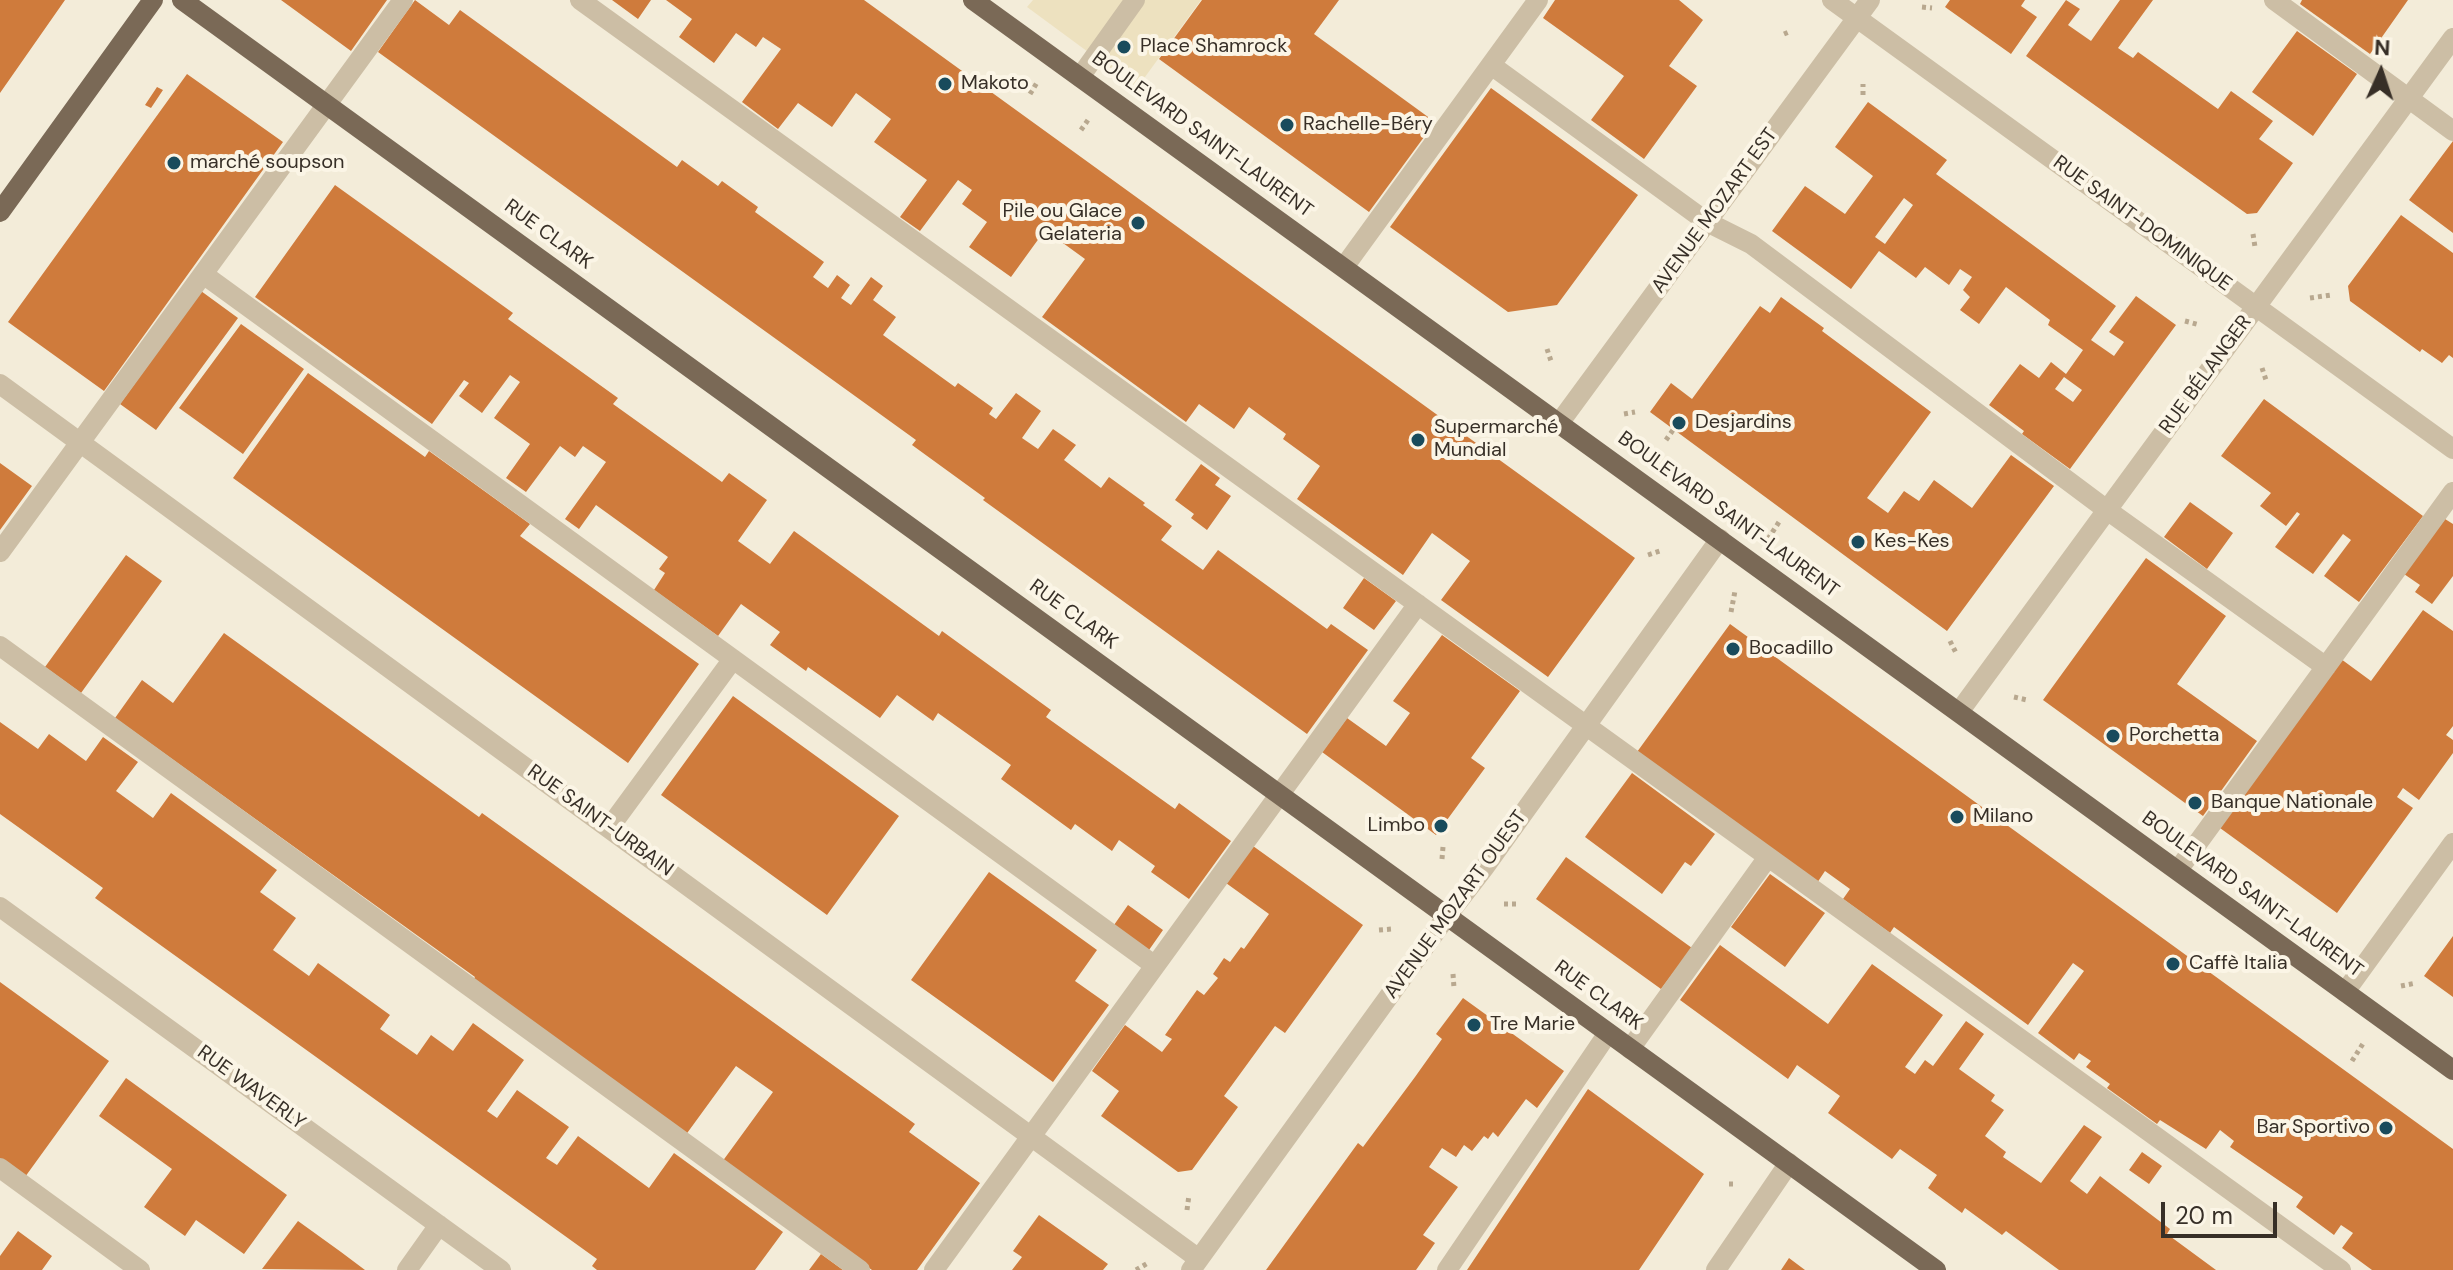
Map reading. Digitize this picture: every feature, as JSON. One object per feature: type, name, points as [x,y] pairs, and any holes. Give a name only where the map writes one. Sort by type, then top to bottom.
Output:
[{"type":"main road","points":[[0,212],[153,0]]},
{"type":"main road","name":"RUE CLARK","points":[[182,0],[1936,1270]]},
{"type":"main road","name":"BOULEVARD SAINT-LAURENT","points":[[973,0],[2453,1070]]},
{"type":"street","points":[[0,552],[403,0]]},
{"type":"street","points":[[580,0],[2341,1270]]},
{"type":"street","points":[[1080,77],[1135,0]]},
{"type":"street","points":[[1344,267],[1538,0]]},
{"type":"street","name":"RUE SAINT-DOMINIQUE","points":[[1832,0],[2453,449]]},
{"type":"street","name":"AVENUE MOZART EST","points":[[1560,422],[1870,0]]},
{"type":"street","points":[[2274,0],[2453,131]]},
{"type":"street","name":"RUE BÉLANGER","points":[[1959,712],[2453,38]]},
{"type":"street","points":[[1491,65],[1707,222],[1751,244],[2107,510],[2326,667]]},
{"type":"street","points":[[203,274],[1154,965]]},
{"type":"street","name":"RUE SAINT-URBAIN","points":[[0,384],[1030,1135],[1195,1264]]},
{"type":"street","points":[[2178,870],[2453,492]]},
{"type":"street","name":"AVENUE MOZART OUEST","points":[[1195,1264],[1720,539]]},
{"type":"street","points":[[934,1270],[1418,604]]},
{"type":"street","points":[[0,646],[860,1270]]},
{"type":"street","points":[[609,828],[733,659]]},
{"type":"street","points":[[2345,992],[2453,843]]},
{"type":"street","points":[[1630,1049],[1768,857]]},
{"type":"street","name":"RUE WAVERLY","points":[[0,907],[501,1270]]},
{"type":"street","points":[[1447,1270],[1608,1033]]},
{"type":"street","points":[[1716,1270],[1789,1163]]},
{"type":"street","points":[[0,1168],[140,1270]]},
{"type":"street","points":[[407,1270],[439,1225]]},
{"type":"path","points":[[1922,7],[1932,8]]},
{"type":"path","points":[[1863,84],[1863,95]]},
{"type":"path","points":[[2253,234],[2255,247]]},
{"type":"path","points":[[2310,298],[2331,295]]},
{"type":"path","points":[[2185,321],[2200,325]]},
{"type":"path","points":[[1547,349],[1551,361]]},
{"type":"path","points":[[2262,368],[2267,383]]},
{"type":"path","points":[[1624,414],[1635,412]]},
{"type":"path","points":[[1666,440],[1673,430]]},
{"type":"path","points":[[1766,544],[1779,522]]},
{"type":"path","points":[[1648,555],[1660,551]]},
{"type":"path","points":[[1731,612],[1735,591]]},
{"type":"path","points":[[1950,641],[1956,653]]},
{"type":"path","points":[[2014,697],[2027,700]]},
{"type":"path","points":[[1442,859],[1443,847]]},
{"type":"path","points":[[1504,904],[1519,904]]},
{"type":"path","points":[[1379,930],[1392,929]]},
{"type":"path","points":[[1453,974],[1454,988]]},
{"type":"path","points":[[2401,986],[2416,983]]},
{"type":"path","points":[[2352,1061],[2367,1038]]},
{"type":"path","points":[[1187,1210],[1189,1195]]},
{"type":"path","points":[[1136,1270],[1148,1263]]},
{"type":"shaded area","name":"Place Shamrock","points":[[1033,0],[1201,0],[1137,88],[1027,7]]},
{"type":"building","points":[[0,0],[65,0],[0,93]]},
{"type":"building","points":[[281,0],[387,0],[351,51]]},
{"type":"building","points":[[415,0],[449,25],[460,10],[677,167],[682,160],[718,186],[722,181],[758,207],[755,212],[824,262],[813,277],[828,288],[837,275],[850,285],[841,298],[851,305],[871,277],[883,286],[873,300],[896,317],[883,335],[955,387],[958,383],[993,408],[989,414],[996,419],[1016,393],[1041,411],[1022,438],[1038,449],[1053,429],[1076,445],[1064,460],[1101,488],[1109,477],[1145,503],[1143,505],[1172,526],[1161,540],[1203,570],[1218,550],[1327,629],[1331,624],[1368,650],[1307,734],[983,500],[985,498],[912,445],[916,440],[378,52]]},
{"type":"building","points":[[612,0],[651,0],[638,19]]},
{"type":"building","points":[[666,0],[864,0],[1635,558],[1548,677],[1441,600],[1470,561],[1432,533],[1403,575],[1297,499],[1320,466],[1283,439],[1286,434],[1249,407],[1234,429],[1199,404],[1186,422],[1042,317],[1085,259],[1045,230],[1011,277],[969,247],[987,222],[962,204],[972,190],[958,180],[920,231],[900,217],[927,180],[874,142],[891,119],[856,93],[832,127],[798,103],[778,129],[742,102],[781,49],[763,37],[756,47],[736,33],[714,63],[679,37],[692,19]]},
{"type":"building","points":[[1202,0],[1339,0],[1314,34],[1435,122],[1369,212],[1159,59]]},
{"type":"building","points":[[1555,0],[1679,0],[1703,20],[1669,66],[1697,86],[1644,159],[1591,120],[1624,76],[1543,18]]},
{"type":"building","points":[[1950,0],[2025,0],[2021,6],[2037,17],[2011,54],[1945,7]]},
{"type":"building","points":[[2066,0],[2080,9],[2068,25],[2091,41],[2120,0],[2153,0],[2118,48],[2133,58],[2138,52],[2218,109],[2231,91],[2273,121],[2259,139],[2293,163],[2257,213],[2247,214],[2026,56]]},
{"type":"building","points":[[2302,0],[2408,0],[2370,54],[2300,4]]},
{"type":"building","points":[[2297,31],[2357,74],[2313,136],[2252,92]]},
{"type":"building","points":[[187,74],[283,142],[104,391],[8,322]]},
{"type":"building","points":[[157,87],[163,90],[151,108],[145,105]]},
{"type":"building","points":[[1491,88],[1638,195],[1557,305],[1508,312],[1390,227]]},
{"type":"building","points":[[1868,102],[1947,160],[1936,174],[2116,306],[2091,340],[2114,356],[2124,342],[2109,332],[2136,296],[2176,325],[2070,469],[1989,405],[2020,364],[2039,378],[2051,362],[2066,374],[2083,350],[2048,325],[2050,320],[2006,287],[1979,324],[1960,310],[1970,297],[1963,290],[1972,277],[1960,269],[1949,285],[1925,267],[1916,278],[1879,251],[1851,289],[1772,231],[1805,186],[1845,214],[1873,176],[1835,147]],"holes":[[[1904,198],[1913,205],[1885,244],[1875,237]],[[2064,377],[2082,390],[2073,402],[2055,389]]]},
{"type":"building","points":[[2453,141],[2453,233],[2409,200]]},
{"type":"building","points":[[335,185],[513,313],[508,319],[618,398],[613,404],[722,482],[729,473],[767,500],[738,541],[770,564],[794,531],[939,636],[942,631],[1051,710],[1046,717],[1175,809],[1179,803],[1231,841],[1189,899],[1151,872],[1155,866],[1119,840],[1112,851],[1075,824],[1071,830],[1001,779],[1011,765],[938,713],[933,721],[897,695],[880,718],[808,667],[806,671],[770,645],[780,632],[741,604],[718,636],[654,590],[665,573],[659,569],[668,557],[596,505],[579,529],[565,519],[606,462],[583,446],[575,457],[560,446],[526,492],[506,478],[530,444],[494,418],[520,382],[510,375],[482,413],[459,396],[469,383],[464,380],[432,424],[255,297]]},
{"type":"building","points":[[2401,215],[2453,253],[2453,358],[2449,355],[2442,363],[2422,349],[2420,352],[2350,301],[2348,286]]},
{"type":"building","points":[[201,291],[238,318],[156,430],[120,404]]},
{"type":"building","points":[[1781,297],[1931,412],[1867,498],[1888,513],[1904,491],[1919,501],[1934,480],[1972,508],[2011,455],[2054,486],[1947,631],[1650,412],[1671,383],[1692,399],[1760,306],[1770,313]]},
{"type":"building","points":[[241,324],[304,369],[243,454],[179,408]]},
{"type":"building","points":[[308,373],[425,457],[429,451],[530,524],[520,536],[699,664],[628,763],[233,478]]},
{"type":"building","points":[[2264,399],[2423,516],[2359,602],[2324,576],[2351,540],[2343,534],[2313,574],[2275,547],[2300,514],[2297,512],[2286,526],[2260,506],[2271,493],[2221,456]]},
{"type":"building","points":[[0,463],[32,486],[0,530]]},
{"type":"building","points":[[1201,464],[1220,478],[1215,485],[1231,496],[1207,530],[1191,518],[1194,514],[1175,500]]},
{"type":"building","points":[[2190,502],[2233,533],[2207,569],[2164,537]]},
{"type":"building","points":[[2445,519],[2453,524],[2453,576],[2432,604],[2415,592],[2420,585],[2404,574]]},
{"type":"building","points":[[126,555],[162,581],[81,693],[45,667]]},
{"type":"building","points":[[2146,558],[2226,616],[2177,684],[2257,741],[2203,816],[2043,700]]},
{"type":"building","points":[[1364,578],[1396,601],[1374,630],[1343,608]]},
{"type":"building","points":[[2423,610],[2453,631],[2453,726],[2446,735],[2453,740],[2453,753],[2419,800],[2403,788],[2397,797],[2413,808],[2337,913],[2220,828],[2341,659],[2371,681]]},
{"type":"building","points":[[1730,624],[2453,1149],[2453,1270],[2372,1270],[2342,1248],[2353,1233],[2341,1225],[2334,1235],[2296,1207],[2303,1197],[2230,1147],[2234,1141],[2220,1130],[2206,1149],[2160,1120],[2157,1124],[2107,1088],[2110,1084],[2086,1067],[2091,1061],[2079,1053],[2074,1060],[2038,1033],[2084,971],[2073,963],[2028,1025],[1894,927],[1890,933],[1843,899],[1850,889],[1825,871],[1817,883],[1637,752]]},
{"type":"building","points":[[224,633],[479,817],[482,813],[915,1124],[909,1132],[980,1183],[917,1270],[872,1270],[722,1162],[773,1092],[736,1066],[685,1136],[472,982],[475,977],[115,718],[142,680],[173,703]]},
{"type":"building","points":[[1442,635],[1520,691],[1471,758],[1485,768],[1436,835],[1322,752],[1347,718],[1386,746],[1410,713],[1393,701]]},
{"type":"building","points":[[733,696],[899,816],[827,915],[661,795]]},
{"type":"building","points":[[0,722],[38,749],[49,734],[86,761],[103,737],[138,762],[116,791],[153,818],[171,793],[277,870],[260,892],[296,918],[273,950],[309,976],[318,963],[390,1015],[380,1029],[417,1055],[431,1035],[453,1051],[473,1023],[524,1060],[487,1111],[497,1118],[517,1090],[569,1127],[546,1158],[557,1165],[578,1136],[649,1188],[674,1153],[783,1232],[755,1270],[597,1270],[592,1266],[597,1259],[95,898],[103,888],[0,814]]},
{"type":"building","points":[[1632,773],[1715,834],[1691,866],[1685,862],[1662,894],[1585,837]]},
{"type":"building","points":[[1253,846],[1363,925],[1285,1033],[1275,1026],[1224,1096],[1238,1107],[1192,1170],[1178,1172],[1101,1116],[1119,1091],[1092,1071],[1125,1025],[1162,1052],[1172,1039],[1165,1035],[1197,990],[1204,995],[1218,978],[1213,974],[1224,958],[1230,962],[1241,947],[1244,949],[1269,914],[1226,883]]},
{"type":"building","points":[[1566,857],[1692,948],[1661,989],[1536,899]]},
{"type":"building","points":[[989,872],[1097,950],[1075,981],[1109,1005],[1053,1082],[911,980]]},
{"type":"building","points":[[1770,874],[1825,913],[1785,967],[1731,927]]},
{"type":"building","points":[[1128,905],[1163,930],[1149,950],[1114,925]]},
{"type":"building","points":[[2453,936],[2453,997],[2424,976]]},
{"type":"building","points":[[1720,945],[1828,1024],[1872,964],[1943,1015],[1905,1067],[1915,1074],[1925,1060],[1933,1066],[1966,1021],[1984,1034],[1959,1069],[1995,1095],[1991,1101],[2004,1110],[1985,1136],[2006,1152],[2003,1157],[2041,1183],[2084,1125],[2102,1137],[2070,1181],[2087,1194],[2100,1176],[2170,1229],[2167,1234],[2216,1270],[2059,1270],[2006,1231],[2002,1235],[1965,1208],[1962,1213],[1928,1188],[1937,1175],[1900,1149],[1892,1159],[1828,1113],[1840,1096],[1797,1065],[1788,1079],[1680,1000]]},
{"type":"building","points":[[0,982],[109,1061],[25,1177],[0,1159]]},
{"type":"building","points":[[1463,998],[1564,1071],[1537,1108],[1526,1099],[1498,1137],[1493,1132],[1488,1139],[1484,1136],[1472,1151],[1464,1145],[1456,1157],[1442,1148],[1429,1167],[1458,1187],[1423,1235],[1435,1243],[1416,1270],[1266,1270],[1358,1143],[1363,1147],[1415,1077],[1442,1039],[1436,1034]]},
{"type":"building","points":[[126,1078],[287,1195],[244,1254],[196,1220],[185,1236],[144,1207],[172,1169],[99,1116]]},
{"type":"building","points":[[1588,1089],[1704,1174],[1639,1270],[1467,1270]]},
{"type":"building","points":[[2142,1152],[2162,1166],[2149,1184],[2129,1170]]},
{"type":"building","points":[[1039,1215],[1108,1264],[1103,1270],[1012,1270],[1022,1257],[1013,1251]]},
{"type":"building","points":[[298,1221],[341,1252],[365,1270],[262,1269]]},
{"type":"building","points":[[18,1231],[52,1256],[42,1270],[0,1270],[0,1256]]},
{"type":"building","points":[[821,1254],[843,1270],[809,1270]]},
{"type":"building","points":[[1789,1258],[1805,1270],[1781,1270]]},
{"type":"place","name":"Place Shamrock","points":[[1124,47]]},
{"type":"place","name":"Makoto","points":[[945,84]]},
{"type":"place","name":"Rachelle-Béry","points":[[1287,125]]},
{"type":"place","name":"marché soupson","points":[[174,163]]},
{"type":"place","name":"Pile ou Glace Gelateria","points":[[1138,223]]},
{"type":"place","name":"Desjardins","points":[[1679,423]]},
{"type":"place","name":"Supermarché Mundial","points":[[1418,440]]},
{"type":"place","name":"Kes-Kes","points":[[1858,542]]},
{"type":"place","name":"Bocadillo","points":[[1733,649]]},
{"type":"place","name":"Porchetta","points":[[2113,736]]},
{"type":"place","name":"Banque Nationale","points":[[2195,803]]},
{"type":"place","name":"Milano","points":[[1957,817]]},
{"type":"place","name":"Limbo","points":[[1441,826]]},
{"type":"place","name":"Caffè Italia","points":[[2173,964]]},
{"type":"place","name":"Tre Marie","points":[[1474,1025]]},
{"type":"place","name":"Bar Sportivo","points":[[2386,1128]]}]
